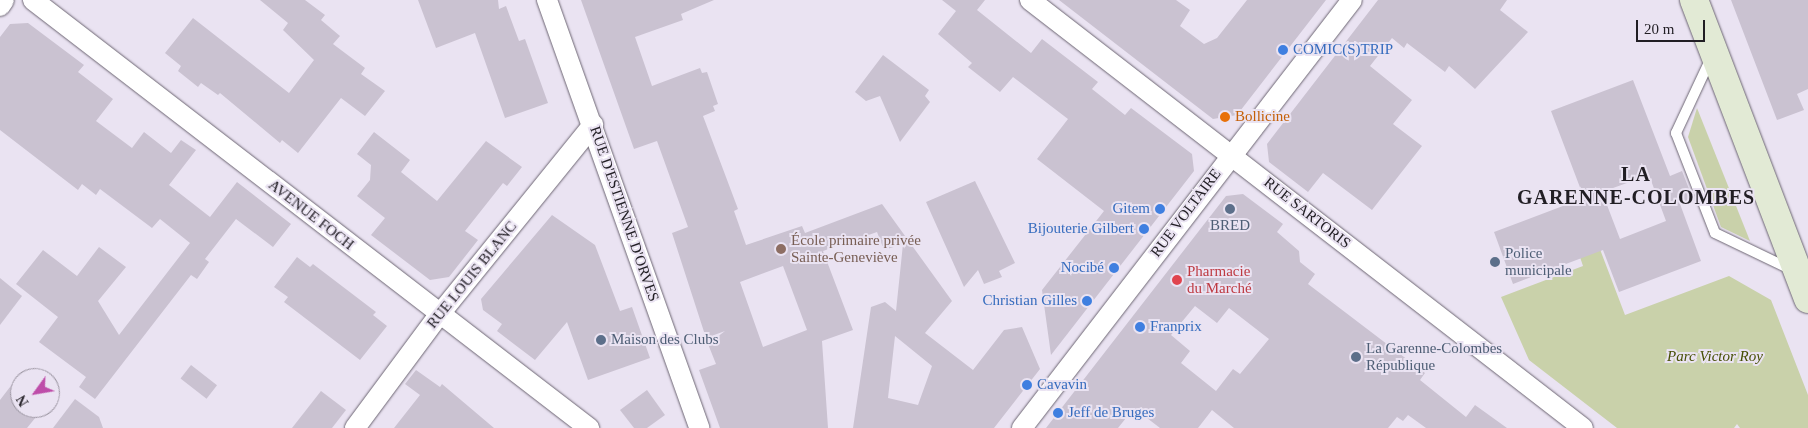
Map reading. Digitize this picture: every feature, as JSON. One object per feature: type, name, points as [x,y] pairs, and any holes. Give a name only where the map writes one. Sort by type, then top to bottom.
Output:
[{"type":"main road","points":[[1694,0],[1808,299]]},
{"type":"street","points":[[0,6],[4,0]]},
{"type":"street","name":"AVENUE FOCH","points":[[34,0],[439,315],[589,428]]},
{"type":"street","name":"RUE D'ESTIENNE D'ORVES","points":[[548,0],[699,428]]},
{"type":"street","name":"RUE SARTORIS","points":[[1030,0],[1232,154],[1583,428]]},
{"type":"street","name":"RUE VOLTAIRE","points":[[1022,428],[1352,0]]},
{"type":"street","name":"RUE LOUIS BLANC","points":[[355,428],[439,315],[593,125]]},
{"type":"lane","points":[[1714,52],[1676,133],[1715,233],[1798,274]]},
{"type":"green space","points":[[1697,108],[1750,241],[1721,227],[1688,137]]},
{"type":"green space","name":"Parc Victor Roy","points":[[1598,244],[1625,315],[1729,276],[1771,300],[1808,395],[1808,428],[1740,428],[1737,424],[1734,428],[1617,428],[1529,360],[1501,297],[1583,266],[1578,251]]},
{"type":"building","points":[[260,0],[305,0],[325,15],[321,20],[340,36],[333,44],[365,68],[361,74],[385,91],[365,116],[341,98],[298,153],[282,140],[280,143],[220,93],[218,95],[201,83],[198,87],[178,71],[181,66],[165,53],[193,18],[289,93],[314,60],[283,30],[288,23]]},
{"type":"building","points":[[418,0],[498,0],[499,9],[506,6],[519,41],[525,39],[548,103],[505,118],[475,33],[436,48]]},
{"type":"building","points":[[581,0],[714,0],[681,14],[683,20],[635,37],[652,86],[700,68],[702,73],[707,72],[718,104],[713,106],[715,111],[703,116],[738,209],[734,211],[746,245],[802,226],[805,233],[882,204],[952,301],[925,333],[973,370],[1004,330],[1022,327],[1040,369],[994,428],[853,428],[871,307],[885,302],[896,311],[903,244],[884,250],[877,232],[823,251],[853,330],[822,341],[828,428],[720,428],[699,370],[716,364],[708,344],[725,331],[706,338],[672,233],[688,227],[657,141],[634,149]],"holes":[[[783,266],[807,330],[763,347],[740,282]],[[895,336],[932,366],[918,405],[888,398]]]},
{"type":"building","points":[[942,0],[985,0],[977,10],[1031,53],[1042,39],[1098,82],[1092,89],[1125,115],[1131,108],[1192,154],[1194,171],[1051,355],[1042,290],[1104,211],[1037,159],[1068,119],[1013,77],[1000,92],[968,67],[972,63],[938,34],[956,11]]},
{"type":"building","points":[[1059,0],[1176,0],[1190,10],[1180,26],[1204,44],[1217,38],[1247,0],[1326,0],[1237,115],[1213,119]]},
{"type":"building","points":[[1378,0],[1507,0],[1500,10],[1528,32],[1475,89],[1449,66],[1445,72],[1407,43],[1404,48],[1392,38],[1370,66],[1412,100],[1393,124],[1422,146],[1372,210],[1323,173],[1308,192],[1269,162],[1267,144]]},
{"type":"building","points":[[1731,0],[1808,0],[1808,89],[1797,94],[1804,110],[1777,120]]},
{"type":"building","points":[[28,23],[84,65],[78,72],[113,99],[96,121],[132,148],[144,132],[171,153],[181,140],[196,150],[169,185],[210,217],[237,182],[291,224],[273,247],[236,219],[205,259],[209,262],[197,279],[191,275],[95,399],[79,387],[86,377],[39,342],[58,317],[16,284],[43,250],[77,276],[99,247],[126,267],[98,301],[119,335],[190,243],[160,219],[152,228],[100,189],[96,195],[82,184],[78,190],[0,130],[0,37],[10,24]]},
{"type":"building","points":[[883,55],[929,90],[925,96],[930,102],[900,142],[880,96],[866,101],[855,92]]},
{"type":"building","points":[[1633,80],[1670,176],[1682,171],[1693,199],[1680,204],[1701,261],[1619,292],[1603,250],[1513,284],[1494,232],[1584,198],[1551,111]],"holes":[[[1649,175],[1666,221],[1620,239],[1602,192]]]},
{"type":"building","points":[[374,132],[410,160],[401,172],[437,201],[486,141],[522,167],[507,186],[503,183],[465,231],[478,240],[449,277],[430,280],[371,235],[385,218],[357,196],[370,180],[371,165],[357,154]]},
{"type":"building","points":[[975,181],[1015,263],[999,271],[1002,277],[984,284],[978,270],[964,287],[926,202]]},
{"type":"building","points":[[1243,194],[1283,224],[1277,232],[1299,251],[1300,262],[1315,274],[1308,284],[1425,373],[1420,380],[1466,417],[1475,405],[1507,428],[1426,428],[1408,415],[1403,421],[1397,417],[1388,428],[1234,428],[1212,410],[1198,428],[1160,428],[1134,408],[1118,428],[1046,428],[1226,196]],"holes":[[[1195,306],[1217,323],[1229,308],[1269,339],[1240,374],[1233,369],[1216,391],[1181,363],[1190,351],[1171,335]]]},
{"type":"building","points":[[552,215],[595,245],[620,311],[632,307],[650,358],[588,380],[567,322],[535,360],[497,331],[502,324],[483,310],[481,299]]},
{"type":"building","points":[[297,257],[310,267],[313,264],[376,312],[373,315],[387,326],[360,360],[284,302],[288,297],[274,287]]},
{"type":"building","points":[[0,278],[22,296],[0,325]]},
{"type":"building","points":[[191,365],[217,385],[207,399],[181,378]]},
{"type":"building","points":[[416,370],[440,387],[442,384],[494,428],[394,428],[420,395],[405,384]]},
{"type":"building","points":[[10,387],[10,418],[35,418],[27,428],[0,428],[0,400]]},
{"type":"building","points":[[647,390],[665,415],[647,428],[634,428],[620,410]]},
{"type":"building","points":[[321,391],[346,410],[332,428],[292,428]]},
{"type":"building","points":[[75,399],[99,417],[103,428],[53,428]]},
{"type":"place","name":"COMIC(S)TRIP","points":[[1283,50]]},
{"type":"place","name":"Bollicine","points":[[1225,117]]},
{"type":"place","name":"Gitem","points":[[1160,209]]},
{"type":"place","name":"BRED","points":[[1230,209]]},
{"type":"place","name":"Bijouterie Gilbert","points":[[1144,229]]},
{"type":"place","name":"École primaire privée Sainte-Geneviève","points":[[781,249]]},
{"type":"place","name":"Police municipale","points":[[1495,262]]},
{"type":"place","name":"Nocibé","points":[[1114,268]]},
{"type":"place","name":"Pharmacie du Marché","points":[[1177,280]]},
{"type":"place","name":"Christian Gilles","points":[[1087,301]]},
{"type":"place","name":"Franprix","points":[[1140,327]]},
{"type":"place","name":"Maison des Clubs","points":[[601,340]]},
{"type":"place","name":"La Garenne-Colombes République","points":[[1356,357]]},
{"type":"place","name":"Cavavin","points":[[1027,385]]},
{"type":"place","name":"Jeff de Bruges","points":[[1058,413]]},
{"type":"district","name":"LA GARENNE-COLOMBES","points":[[1636,186]]}]
